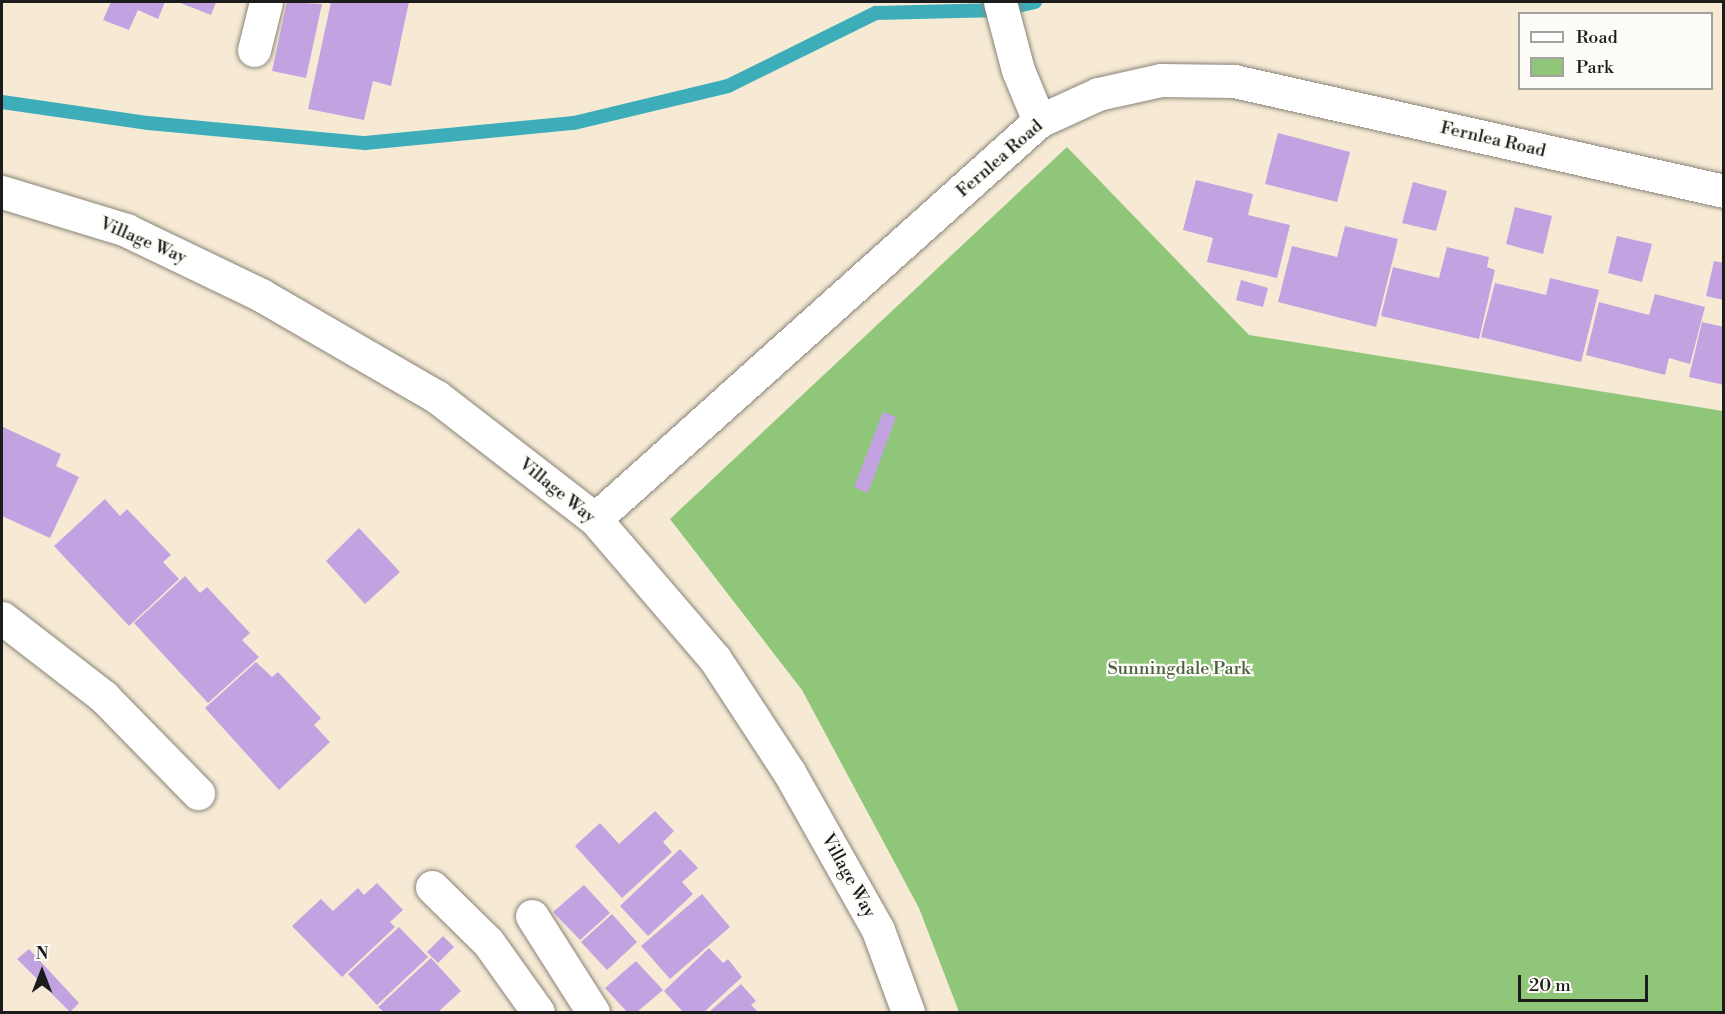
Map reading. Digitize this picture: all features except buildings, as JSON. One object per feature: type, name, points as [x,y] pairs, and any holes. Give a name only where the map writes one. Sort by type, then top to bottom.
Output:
[{"type":"street","points":[[254,50],[266,2]]},
{"type":"street","points":[[999,2],[1018,70],[1040,121]]},
{"type":"street","name":"Fernlea Road","points":[[595,519],[1040,121],[1098,94],[1161,80],[1234,81],[1724,191]]},
{"type":"street","name":"Village Way","points":[[2,192],[126,230],[261,295],[437,397],[595,519],[715,659],[789,772],[878,930],[908,1012]]},
{"type":"street","points":[[2,618],[103,696],[198,792]]},
{"type":"street","points":[[432,887],[488,942],[538,1012]]},
{"type":"street","points":[[532,916],[593,1012]]},
{"type":"green space","name":"Sunningdale Park","points":[[1067,147],[1249,335],[1723,411],[1723,1012],[959,1012],[919,908],[802,690],[670,519]]},
{"type":"waterway","points":[[2,102],[148,123],[365,143],[574,123],[728,86],[876,13],[1000,10],[1035,2]]}]
